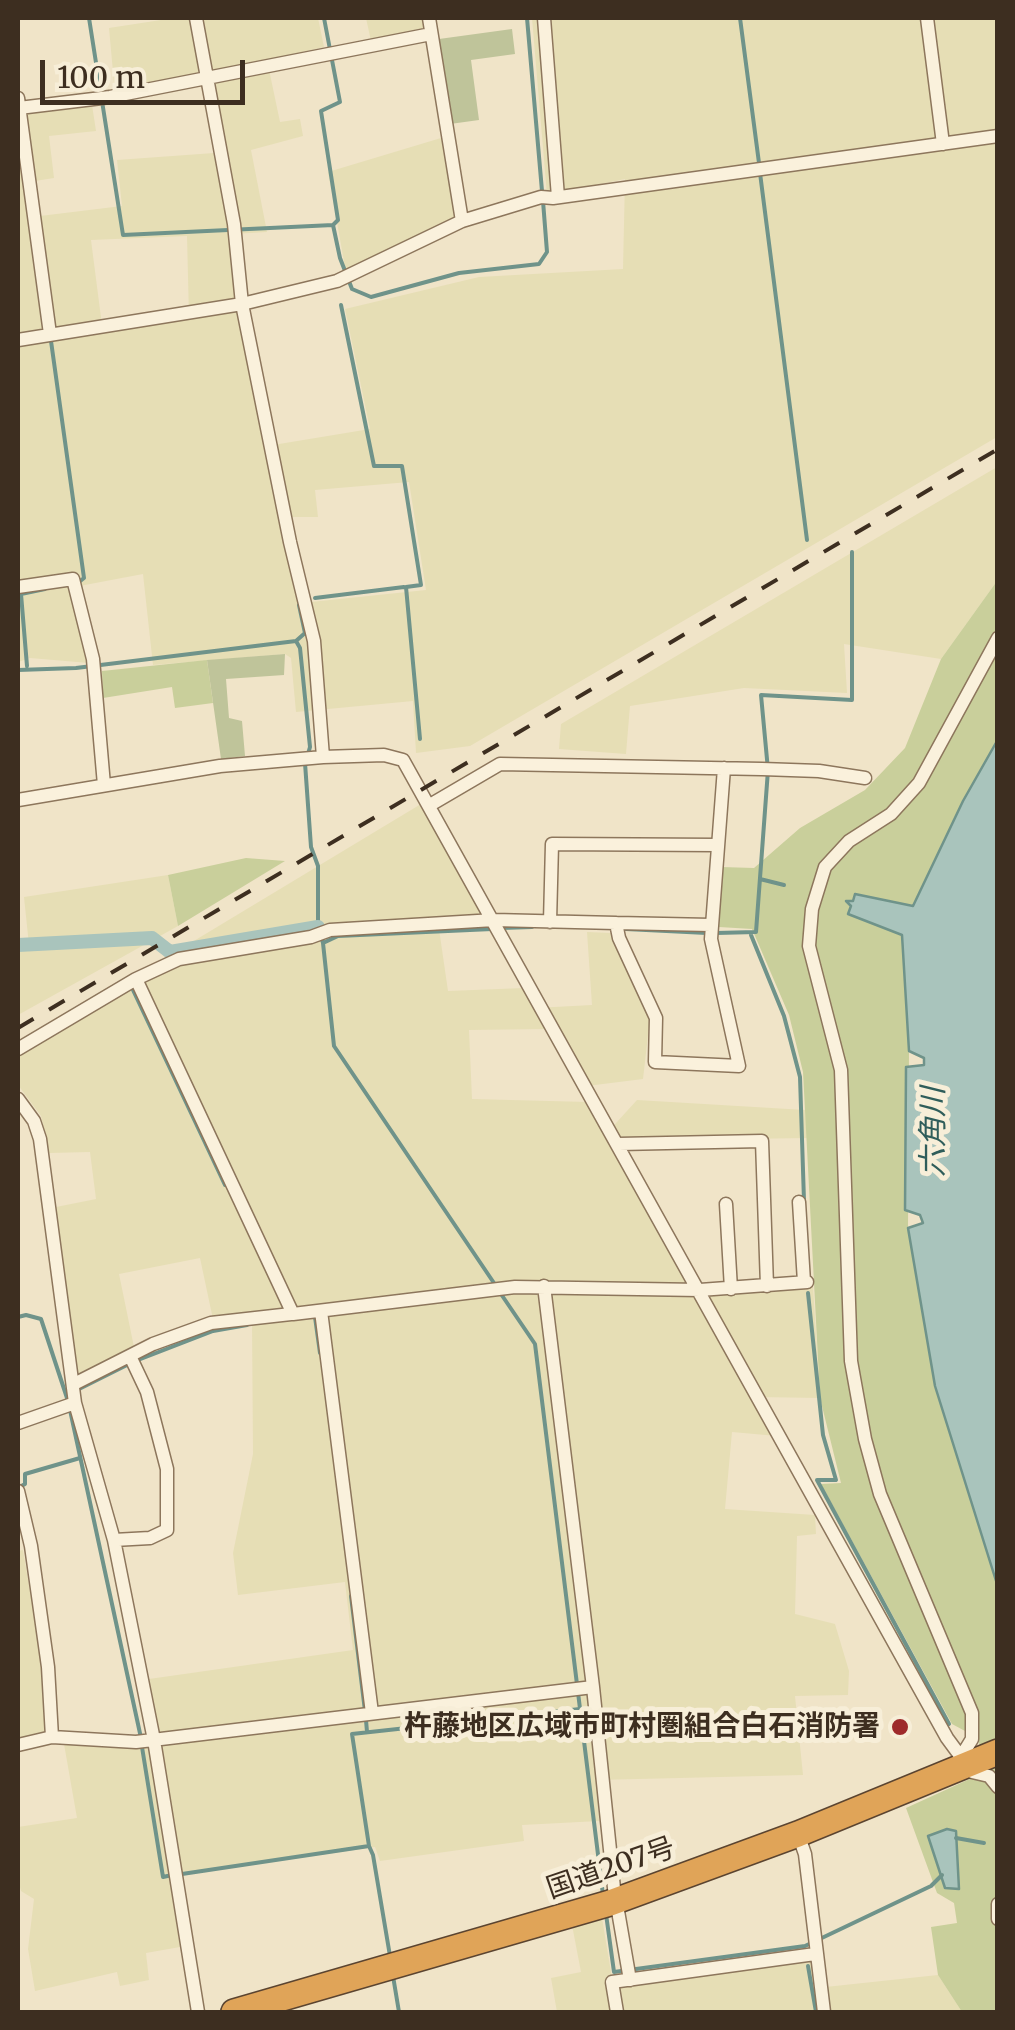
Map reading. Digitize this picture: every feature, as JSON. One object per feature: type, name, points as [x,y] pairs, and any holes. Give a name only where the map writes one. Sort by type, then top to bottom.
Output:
[{"type":"highway","name":"国道207号","points":[[234,2012],[608,1904],[798,1834],[998,1752]]},
{"type":"street","points":[[196,18],[234,224],[242,304],[314,641],[311,758]]},
{"type":"street","points":[[428,18],[462,221]]},
{"type":"street","points":[[544,18],[551,197]]},
{"type":"street","points":[[927,18],[944,144]]},
{"type":"street","points":[[50,334],[18,103],[103,98],[432,34]]},
{"type":"street","points":[[18,340],[242,304],[338,281],[462,221],[551,197],[998,136]]},
{"type":"street","points":[[18,587],[73,578],[94,666],[104,786]]},
{"type":"street","points":[[966,1764],[964,1752],[972,1739],[972,1713],[880,1494],[865,1439],[852,1361],[841,1070],[809,946],[812,909],[825,867],[849,841],[891,814],[919,783],[998,638]]},
{"type":"street","points":[[18,800],[220,766],[399,756],[430,804],[947,1738],[972,1772],[990,1776],[998,1786]]},
{"type":"street","points":[[430,804],[500,764],[767,769],[865,778]]},
{"type":"street","points":[[618,929],[656,1018],[655,1062],[739,1066],[711,931],[724,768]]},
{"type":"street","points":[[550,922],[552,844],[718,845]]},
{"type":"street","points":[[18,1049],[136,979],[179,959],[311,938],[330,930],[498,927],[550,922],[618,929],[711,931]]},
{"type":"street","points":[[136,979],[293,1314],[515,1286],[700,1290],[806,1282],[799,1202]]},
{"type":"street","points":[[18,1099],[34,1121],[40,1139],[72,1396],[114,1540],[146,1741],[176,1874],[198,2012]]},
{"type":"street","points":[[619,1144],[762,1142],[768,1286]]},
{"type":"street","points":[[726,1204],[732,1289]]},
{"type":"street","points":[[544,1286],[590,1687],[608,1904],[627,1974]]},
{"type":"street","points":[[322,1311],[367,1713]]},
{"type":"street","points":[[18,1423],[211,1323],[285,1315]]},
{"type":"street","points":[[114,1540],[150,1538],[167,1530],[167,1469],[147,1392],[132,1361]]},
{"type":"street","points":[[18,1492],[31,1546],[48,1667],[52,1737]]},
{"type":"street","points":[[18,1745],[52,1737],[146,1741],[590,1687]]},
{"type":"street","points":[[798,1834],[805,1854],[824,2012]]},
{"type":"street","points":[[998,1904],[998,1920]]},
{"type":"street","points":[[617,2012],[612,1982],[627,1974],[816,1945]]},
{"type":"shaded area","points":[[174,18],[318,18],[324,47],[267,60],[280,122],[300,119],[303,136],[251,150],[267,232],[233,234],[267,446],[370,429],[345,309],[479,277],[623,269],[625,179],[547,195],[532,18],[997,18],[997,437],[470,746],[416,753],[413,701],[296,712],[291,658],[285,654],[153,665],[143,574],[69,588],[89,663],[30,658],[18,662],[18,114],[92,105],[96,131],[49,136],[54,178],[35,181],[40,216],[122,206],[117,160],[214,153],[203,75],[115,94],[109,28]],"holes":[[[187,236],[189,317],[103,333],[91,240]],[[409,482],[426,590],[301,603],[282,517],[318,517],[315,490]]]},
{"type":"shaded area","points":[[366,18],[425,18],[428,32],[371,41]]},
{"type":"shaded area","points":[[441,138],[455,217],[346,273],[328,172]]},
{"type":"shaded area","points":[[997,467],[997,581],[941,659],[844,644],[847,693],[744,688],[630,706],[626,754],[559,749],[561,724]]},
{"type":"shaded area","points":[[421,804],[489,925],[439,929],[448,991],[524,988],[535,1008],[592,1005],[587,932],[611,933],[650,1018],[643,1079],[579,1087],[547,1029],[469,1030],[472,1099],[588,1102],[606,1134],[637,1100],[805,1110],[808,1138],[611,1141],[696,1296],[813,1286],[820,1398],[757,1397],[777,1436],[732,1432],[725,1509],[815,1515],[816,1534],[797,1536],[795,1614],[835,1624],[849,1671],[848,1695],[795,1696],[803,1775],[597,1780],[599,1821],[522,1825],[524,1841],[380,1861],[375,1847],[169,1877],[180,1947],[146,1953],[149,1980],[120,1986],[117,1972],[35,1991],[28,1949],[34,1899],[21,1891],[18,1880],[18,1827],[77,1818],[64,1744],[161,1746],[149,1679],[353,1650],[345,1582],[238,1595],[233,1553],[253,1454],[252,1321],[214,1324],[200,1258],[119,1274],[134,1347],[77,1378],[56,1207],[96,1199],[90,1152],[49,1153],[41,1116],[18,1085],[18,1047]]},
{"type":"shaded area","points":[[168,875],[178,926],[18,1015],[18,948],[29,945],[24,897]]},
{"type":"shaded area","points":[[23,1550],[49,1732],[18,1741],[18,1551]]},
{"type":"shaded area","points":[[602,1918],[612,1978],[811,1957],[816,1988],[938,1975],[962,2012],[557,2012],[551,1978],[581,1972],[572,1925]]},
{"type":"green space","points":[[512,29],[515,54],[471,60],[479,120],[450,124],[439,39]]},
{"type":"green space","points":[[997,581],[997,741],[963,801],[913,906],[855,894],[849,914],[902,934],[909,1051],[908,1228],[935,1386],[997,1584],[997,2012],[962,2012],[938,1975],[931,1927],[957,1923],[954,1903],[937,1893],[906,1808],[985,1772],[978,1738],[952,1724],[821,1484],[841,1483],[820,1398],[803,1072],[789,1015],[752,929],[719,927],[721,867],[754,868],[800,828],[865,790],[905,748],[941,659]]},
{"type":"green space","points":[[285,654],[284,675],[226,679],[229,718],[242,721],[245,756],[221,759],[207,660]]},
{"type":"green space","points":[[207,660],[213,703],[175,708],[172,687],[103,698],[102,671]]},
{"type":"green space","points":[[246,858],[285,861],[178,926],[168,875]]},
{"type":"water","name":"六角川","points":[[997,741],[997,1584],[935,1386],[908,1228],[923,1223],[920,1215],[905,1210],[906,1067],[924,1065],[924,1058],[909,1051],[902,935],[848,914],[851,906],[846,901],[853,901],[855,894],[913,906],[963,801]]},
{"type":"water","points":[[947,1829],[956,1831],[959,1889],[945,1888],[928,1836]]},
{"type":"waterway","points":[[89,18],[123,235],[333,225],[352,289],[371,297],[459,273],[539,264],[547,252],[543,201]]},
{"type":"waterway","points":[[324,18],[340,102],[321,111],[338,220],[333,225]]},
{"type":"waterway","points":[[527,18],[542,191]]},
{"type":"waterway","points":[[740,18],[759,163]]},
{"type":"waterway","points":[[760,173],[807,540]]},
{"type":"waterway","points":[[341,305],[374,466],[402,466],[421,585],[406,587],[420,739]]},
{"type":"waterway","points":[[51,341],[84,578],[79,582]]},
{"type":"waterway","points":[[716,933],[756,932],[768,770],[761,695],[852,700],[852,552]]},
{"type":"waterway","points":[[315,598],[404,587]]},
{"type":"waterway","points":[[27,666],[21,594],[45,589]]},
{"type":"waterway","points":[[296,641],[305,633],[299,605]]},
{"type":"waterway","points":[[18,670],[76,668],[296,641],[300,648],[308,754]]},
{"type":"waterway","points":[[305,763],[311,847],[318,866],[318,927],[334,1046],[496,1286]]},
{"type":"waterway","points":[[760,879],[784,885]]},
{"type":"waterway","points":[[18,945],[152,938],[170,952],[318,927]]},
{"type":"waterway","points":[[501,928],[532,927]]},
{"type":"waterway","points":[[323,943],[338,936],[492,929]]},
{"type":"waterway","points":[[626,929],[707,933]]},
{"type":"waterway","points":[[751,935],[784,1016],[800,1077],[804,1201]]},
{"type":"waterway","points":[[133,990],[225,1185]]},
{"type":"waterway","points":[[808,1293],[823,1435],[836,1480],[817,1480],[949,1724]]},
{"type":"waterway","points":[[501,1294],[535,1344],[603,1895]]},
{"type":"waterway","points":[[18,1317],[41,1319],[68,1401]]},
{"type":"waterway","points":[[311,1317],[315,1317],[320,1353]]},
{"type":"waterway","points":[[138,1360],[213,1331],[247,1325]]},
{"type":"waterway","points":[[75,1391],[129,1364]]},
{"type":"waterway","points":[[70,1410],[141,1738]]},
{"type":"waterway","points":[[18,1488],[25,1484],[25,1474],[80,1458]]},
{"type":"waterway","points":[[351,1596],[365,1711]]},
{"type":"waterway","points":[[390,1956],[352,1734],[580,1709]]},
{"type":"waterway","points":[[366,1720],[367,1732]]},
{"type":"waterway","points":[[142,1747],[163,1877],[172,1875]]},
{"type":"waterway","points":[[956,1838],[984,1843]]},
{"type":"waterway","points":[[182,1874],[369,1846]]},
{"type":"waterway","points":[[606,1914],[614,1972],[805,1946],[931,1886],[942,1875]]},
{"type":"waterway","points":[[808,1966],[816,2012]]},
{"type":"waterway","points":[[393,1976],[399,2012]]},
{"type":"railway","points":[[18,1028],[998,449]]},
{"type":"place","name":"杵藤地区広域市町村圏組合白石消防署","points":[[900,1727]]}]
